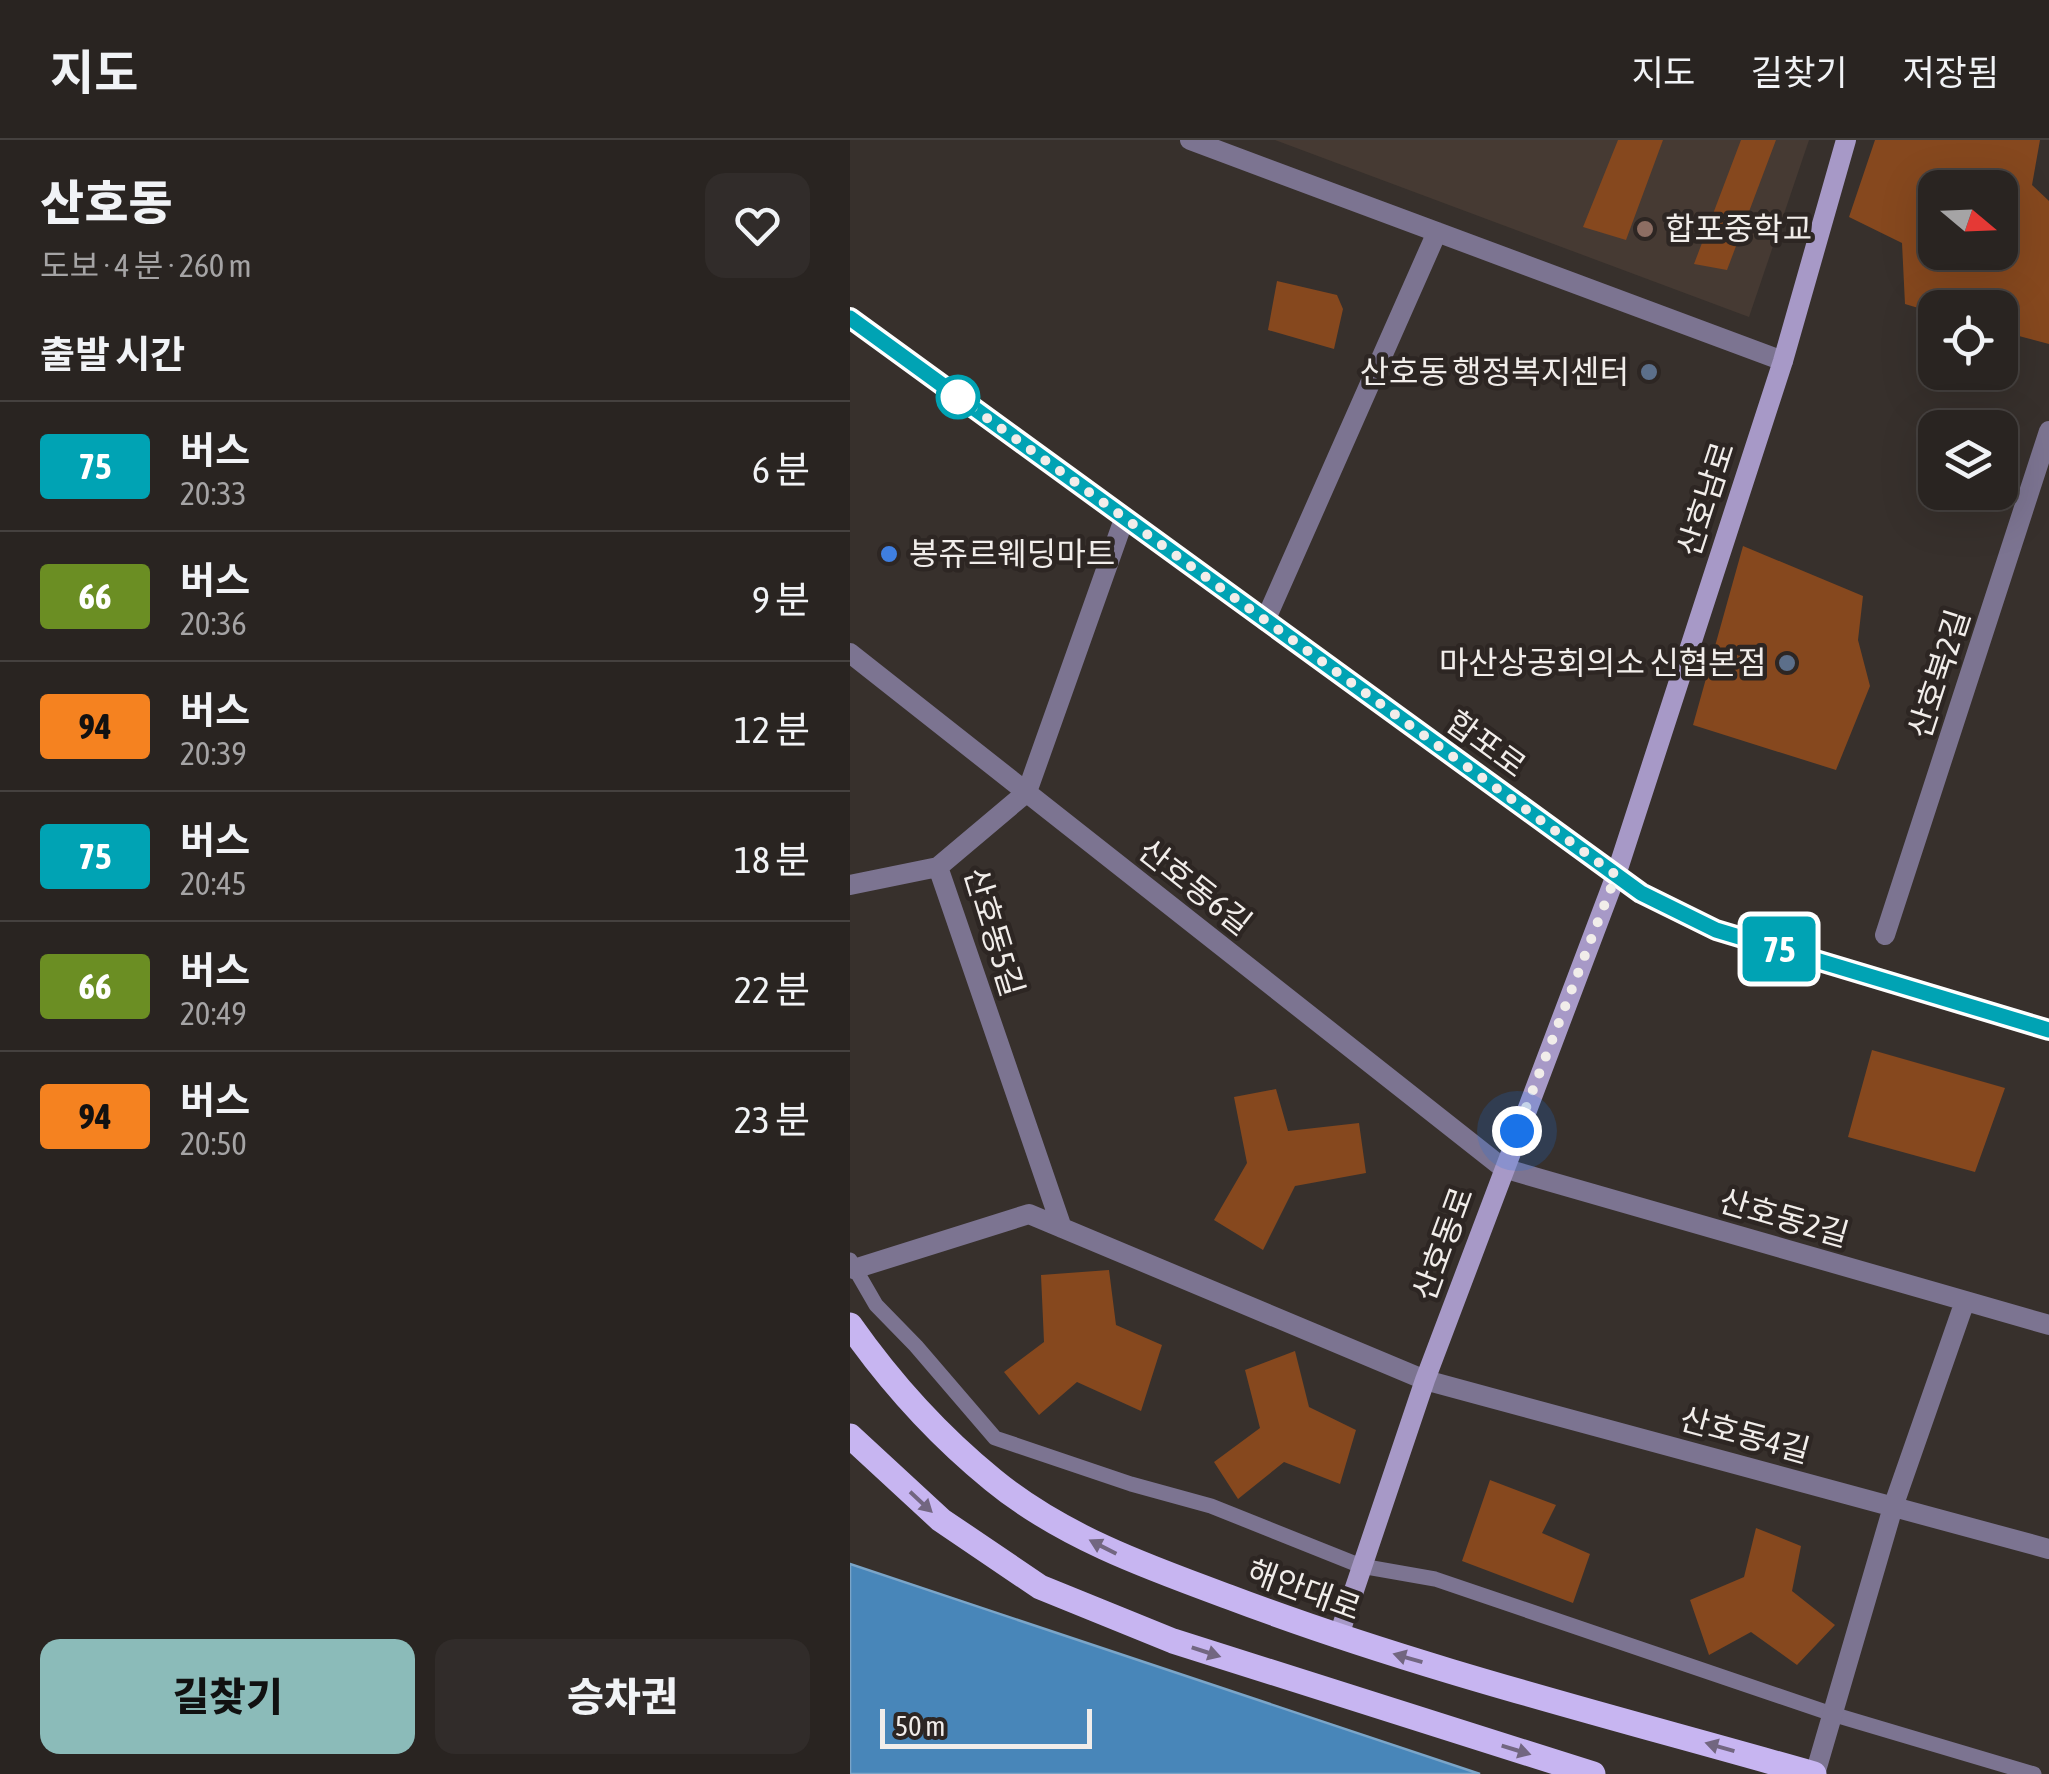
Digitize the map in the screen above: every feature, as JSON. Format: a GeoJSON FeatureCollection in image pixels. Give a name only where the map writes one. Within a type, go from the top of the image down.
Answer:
{"type":"FeatureCollection","features":[{"type":"Feature","properties":{"kind":"main road","name":"산호남로"},"geometry":{"type":"LineString","coordinates":[[1616,875],[1783,361],[1846,140]]}},
{"type":"Feature","properties":{"kind":"main road","name":"합포로"},"geometry":{"type":"LineString","coordinates":[[850,318],[1641,893],[1716,930],[2049,1030]]}},
{"type":"Feature","properties":{"kind":"main road","name":"산호동로"},"geometry":{"type":"LineString","coordinates":[[1338,1638],[1502,1168],[1616,875]]}},
{"type":"Feature","properties":{"kind":"main road","name":"해안대로"},"geometry":{"type":"LineString","coordinates":[[850,1325],[874,1360],[944,1437],[994,1482],[1048,1518],[1128,1559],[1338,1638],[1815,1774]]}},
{"type":"Feature","properties":{"kind":"main road"},"geometry":{"type":"LineString","coordinates":[[850,1436],[941,1520],[1040,1587],[1172,1641],[1593,1774]]}},
{"type":"Feature","properties":{"kind":"street"},"geometry":{"type":"LineString","coordinates":[[1190,140],[1783,361]]}},
{"type":"Feature","properties":{"kind":"street"},"geometry":{"type":"LineString","coordinates":[[1265,621],[1437,232]]}},
{"type":"Feature","properties":{"kind":"street","name":"산호북2길"},"geometry":{"type":"LineString","coordinates":[[1886,935],[2049,431]]}},
{"type":"Feature","properties":{"kind":"street"},"geometry":{"type":"LineString","coordinates":[[2027,502],[2049,509]]}},
{"type":"Feature","properties":{"kind":"street","name":"산호동5길"},"geometry":{"type":"LineString","coordinates":[[1062,1228],[938,868],[1027,792],[1124,519]]}},
{"type":"Feature","properties":{"kind":"street","name":"산호동6길"},"geometry":{"type":"LineString","coordinates":[[850,652],[1502,1168]]}},
{"type":"Feature","properties":{"kind":"street"},"geometry":{"type":"LineString","coordinates":[[850,885],[938,868]]}},
{"type":"Feature","properties":{"kind":"street","name":"산호동2길"},"geometry":{"type":"LineString","coordinates":[[1502,1168],[2049,1326]]}},
{"type":"Feature","properties":{"kind":"street","name":"산호동4길"},"geometry":{"type":"LineString","coordinates":[[852,1264],[1029,1214],[1425,1380],[2049,1549]]}},
{"type":"Feature","properties":{"kind":"street"},"geometry":{"type":"LineString","coordinates":[[1815,1774],[1893,1507],[1965,1301]]}},
{"type":"Feature","properties":{"kind":"lane"},"geometry":{"type":"LineString","coordinates":[[852,1264],[876,1305],[995,1438],[1211,1506],[1362,1566],[1436,1579],[1832,1714],[2034,1774]]}},
{"type":"Feature","properties":{"kind":"shaded area","name":"합포중학교"},"geometry":{"type":"Polygon","coordinates":[[[1275,140],[1809,140],[1749,317],[1275,140]]]}},
{"type":"Feature","properties":{"kind":"water"},"geometry":{"type":"Polygon","coordinates":[[[850,1564],[1480,1774],[850,1774],[850,1564]]]}},
{"type":"Feature","properties":{"kind":"building"},"geometry":{"type":"Polygon","coordinates":[[[1618,140],[1663,140],[1626,240],[1583,227],[1618,140]]]}},
{"type":"Feature","properties":{"kind":"building"},"geometry":{"type":"Polygon","coordinates":[[[1741,140],[1776,140],[1727,270],[1694,264],[1741,140]]]}},
{"type":"Feature","properties":{"kind":"building"},"geometry":{"type":"Polygon","coordinates":[[[1875,140],[2040,140],[2032,185],[2049,201],[2049,344],[2018,336],[2018,290],[1918,290],[1918,308],[1905,304],[1902,243],[1849,217],[1875,140]]]}},
{"type":"Feature","properties":{"kind":"building"},"geometry":{"type":"Polygon","coordinates":[[[1277,281],[1337,295],[1343,309],[1334,349],[1268,330],[1277,281]]]}},
{"type":"Feature","properties":{"kind":"building","name":"마산상공회의소 신협본점"},"geometry":{"type":"Polygon","coordinates":[[[1743,546],[1863,596],[1858,640],[1870,686],[1836,770],[1693,725],[1743,546]]]}},
{"type":"Feature","properties":{"kind":"building"},"geometry":{"type":"Polygon","coordinates":[[[1872,1050],[2005,1088],[1975,1172],[1848,1137],[1872,1050]]]}},
{"type":"Feature","properties":{"kind":"building"},"geometry":{"type":"Polygon","coordinates":[[[1276,1089],[1288,1131],[1359,1123],[1366,1173],[1295,1186],[1263,1250],[1214,1220],[1247,1163],[1234,1097],[1276,1089]]]}},
{"type":"Feature","properties":{"kind":"building"},"geometry":{"type":"Polygon","coordinates":[[[1109,1270],[1116,1325],[1162,1345],[1141,1411],[1077,1382],[1039,1415],[1004,1372],[1044,1342],[1041,1275],[1109,1270]]]}},
{"type":"Feature","properties":{"kind":"building"},"geometry":{"type":"Polygon","coordinates":[[[1295,1351],[1309,1407],[1356,1430],[1340,1484],[1284,1462],[1238,1499],[1214,1462],[1260,1428],[1245,1370],[1295,1351]]]}},
{"type":"Feature","properties":{"kind":"building"},"geometry":{"type":"Polygon","coordinates":[[[1490,1480],[1556,1505],[1542,1533],[1590,1554],[1573,1603],[1462,1561],[1490,1480]]]}},
{"type":"Feature","properties":{"kind":"building"},"geometry":{"type":"Polygon","coordinates":[[[1756,1528],[1801,1546],[1792,1591],[1835,1625],[1797,1665],[1751,1632],[1709,1655],[1690,1600],[1744,1577],[1756,1528]]]}},
{"type":"Feature","properties":{"kind":"bus line","name":"75"},"geometry":{"type":"LineString","coordinates":[[850,318],[1641,893],[1716,930],[2049,1030]]}},
{"type":"Feature","properties":{"kind":"place","name":"합포중학교"},"geometry":{"type":"Point","coordinates":[1645,229]}},
{"type":"Feature","properties":{"kind":"place","name":"산호동 행정복지센터"},"geometry":{"type":"Point","coordinates":[1649,372]}},
{"type":"Feature","properties":{"kind":"place","name":"봉쥬르웨딩마트"},"geometry":{"type":"Point","coordinates":[889,554]}},
{"type":"Feature","properties":{"kind":"place","name":"마산상공회의소 신협본점"},"geometry":{"type":"Point","coordinates":[1787,663]}},
{"type":"Feature","properties":{"kind":"route"},"geometry":{"type":"LineString","coordinates":[[958,397],[1616,875],[1517,1131]]}}]}
